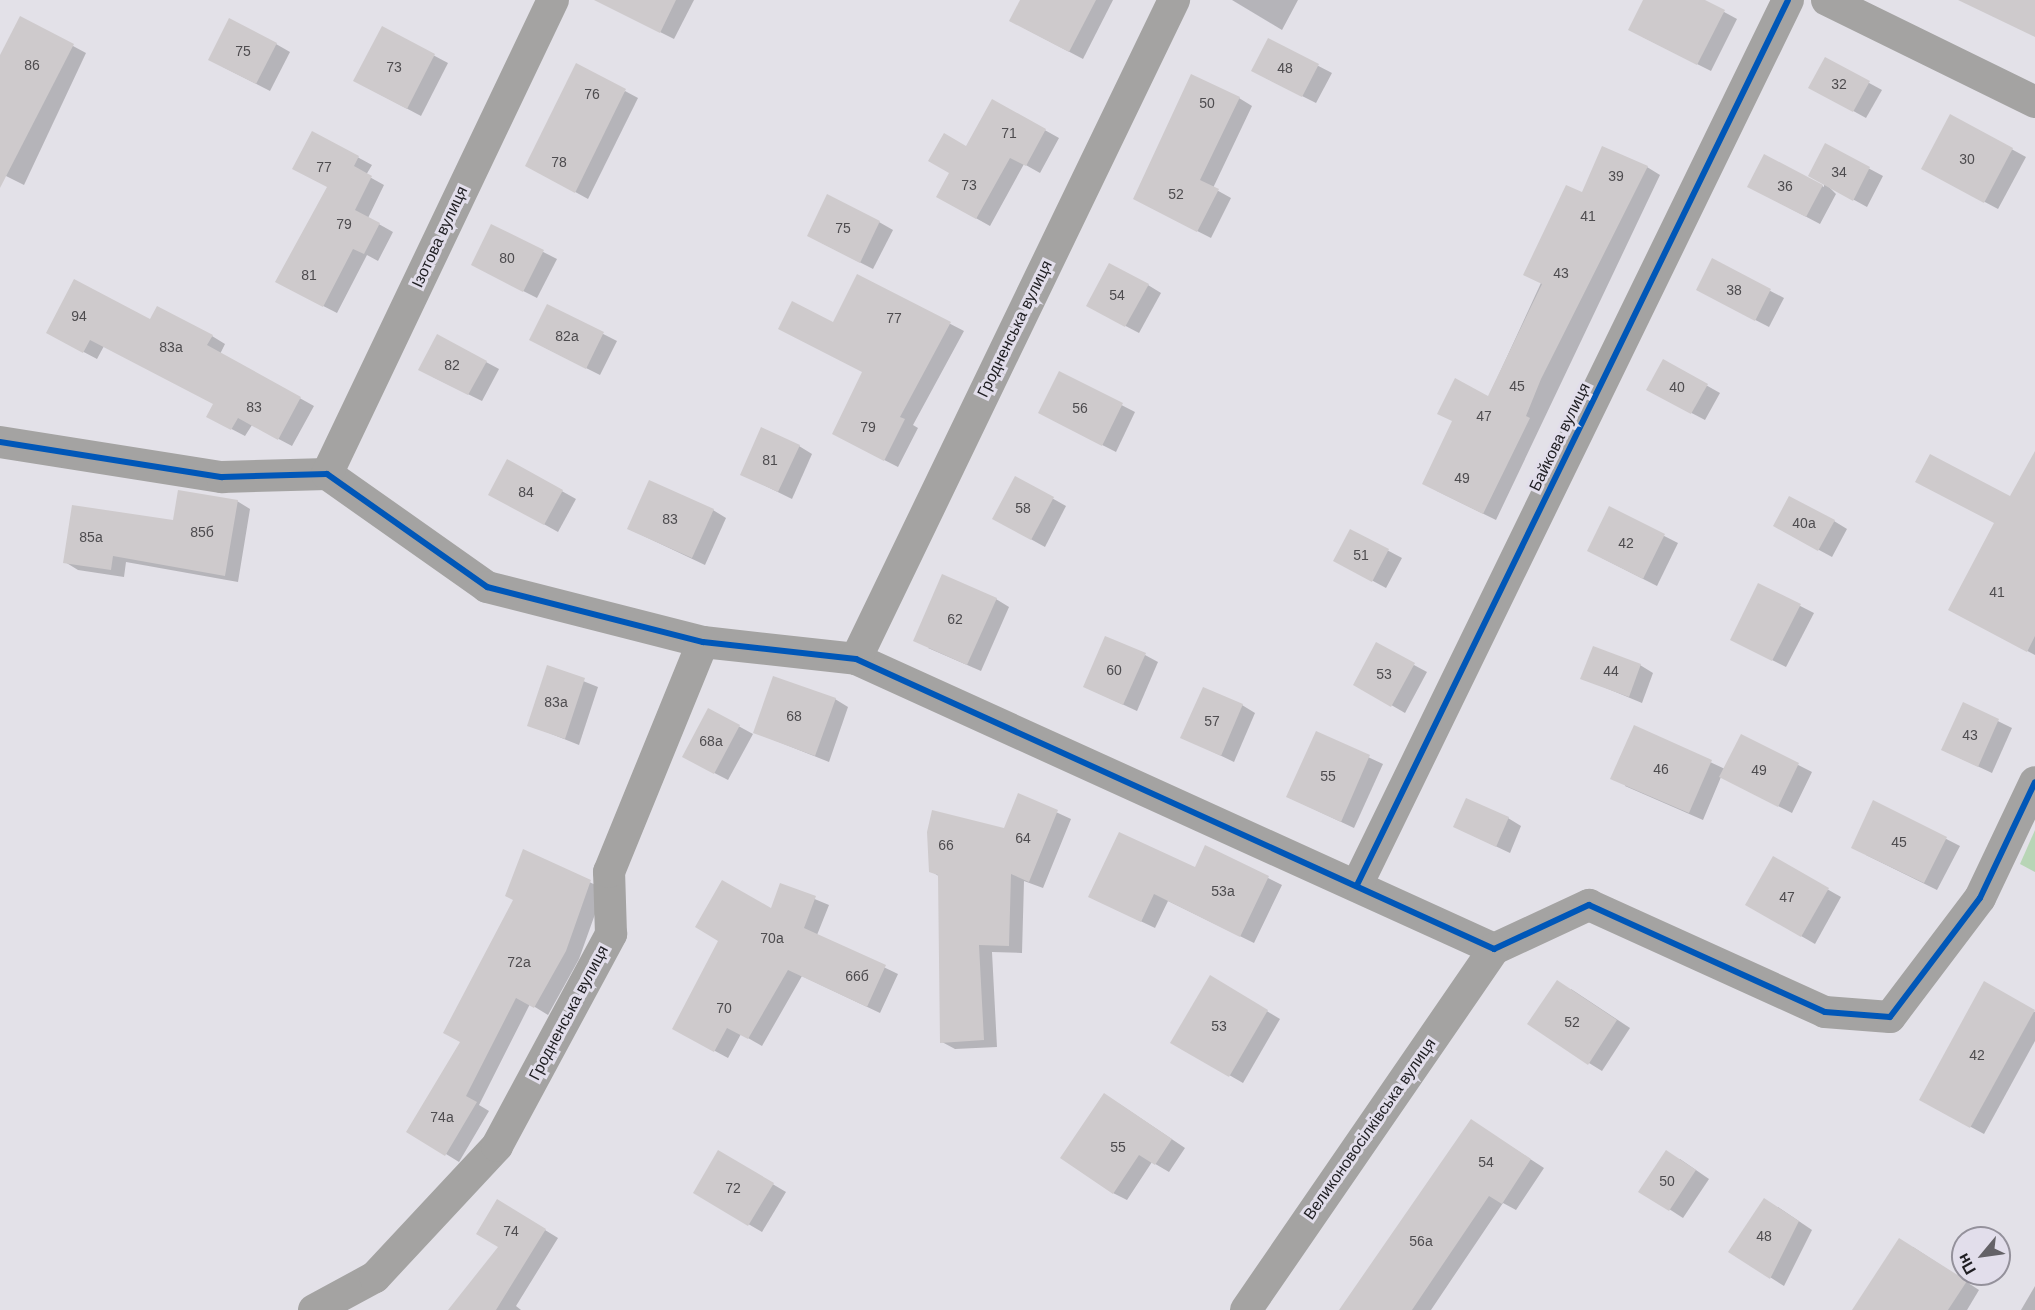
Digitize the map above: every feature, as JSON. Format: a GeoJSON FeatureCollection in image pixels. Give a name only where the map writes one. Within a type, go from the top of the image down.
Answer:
{"type":"FeatureCollection","features":[{"type":"Feature","properties":{"kind":"street","name":"Ізотова вулиця"},"geometry":{"type":"LineString","coordinates":[[327,474],[552,0]]}},
{"type":"Feature","properties":{"kind":"street","name":"Гродненська вулиця"},"geometry":{"type":"LineString","coordinates":[[856,659],[1174,0]]}},
{"type":"Feature","properties":{"kind":"street","name":"Байкова вулиця"},"geometry":{"type":"LineString","coordinates":[[1357,885],[1788,0]]}},
{"type":"Feature","properties":{"kind":"street"},"geometry":{"type":"LineString","coordinates":[[1827,0],[2035,102]]}},
{"type":"Feature","properties":{"kind":"street"},"geometry":{"type":"LineString","coordinates":[[0,442],[222,477],[327,474],[487,586],[703,642],[856,659],[1494,949],[1589,905],[1825,1012],[1890,1017],[1980,898],[2035,782]]}},
{"type":"Feature","properties":{"kind":"street","name":"Гродненська вулиця"},"geometry":{"type":"LineString","coordinates":[[314,1310],[375,1277],[497,1146],[611,934],[609,872],[703,642]]}},
{"type":"Feature","properties":{"kind":"street","name":"Великоновосілківська вулиця"},"geometry":{"type":"LineString","coordinates":[[1260,1305],[1494,949]]}},
{"type":"Feature","properties":{"kind":"green space"},"geometry":{"type":"Polygon","coordinates":[[[2035,830],[2035,872],[2020,864],[2035,830]]]}},
{"type":"Feature","properties":{"kind":"building"},"geometry":{"type":"Polygon","coordinates":[[[594,0],[676,0],[660,33],[594,0]]]}},
{"type":"Feature","properties":{"kind":"building"},"geometry":{"type":"Polygon","coordinates":[[[1020,0],[1096,0],[1069,52],[1009,21],[1020,0]]]}},
{"type":"Feature","properties":{"kind":"building"},"geometry":{"type":"Polygon","coordinates":[[[1643,0],[1705,0],[1725,10],[1697,65],[1628,30],[1643,0]]]}},
{"type":"Feature","properties":{"kind":"building"},"geometry":{"type":"Polygon","coordinates":[[[1958,0],[2035,0],[2035,37],[1958,0]]]}},
{"type":"Feature","properties":{"kind":"building"},"geometry":{"type":"Polygon","coordinates":[[[20,16],[74,44],[0,188],[0,55],[20,16]]]}},
{"type":"Feature","properties":{"kind":"building"},"geometry":{"type":"Polygon","coordinates":[[[229,18],[277,43],[256,84],[208,60],[229,18]]]}},
{"type":"Feature","properties":{"kind":"building"},"geometry":{"type":"Polygon","coordinates":[[[382,26],[435,54],[407,109],[353,81],[382,26]]]}},
{"type":"Feature","properties":{"kind":"building"},"geometry":{"type":"Polygon","coordinates":[[[1268,38],[1319,64],[1302,97],[1251,71],[1268,38]]]}},
{"type":"Feature","properties":{"kind":"building"},"geometry":{"type":"Polygon","coordinates":[[[1825,57],[1870,81],[1853,112],[1808,88],[1825,57]]]}},
{"type":"Feature","properties":{"kind":"building"},"geometry":{"type":"Polygon","coordinates":[[[576,63],[626,89],[575,193],[525,166],[576,63]]]}},
{"type":"Feature","properties":{"kind":"building"},"geometry":{"type":"Polygon","coordinates":[[[1191,74],[1240,97],[1200,180],[1219,189],[1197,232],[1133,199],[1191,74]]]}},
{"type":"Feature","properties":{"kind":"building"},"geometry":{"type":"Polygon","coordinates":[[[992,99],[1046,129],[1026,166],[1010,158],[976,219],[936,197],[949,173],[928,161],[944,133],[966,146],[992,99]]]}},
{"type":"Feature","properties":{"kind":"building"},"geometry":{"type":"Polygon","coordinates":[[[1950,114],[2013,148],[1984,203],[1921,169],[1950,114]]]}},
{"type":"Feature","properties":{"kind":"building"},"geometry":{"type":"Polygon","coordinates":[[[312,131],[359,156],[354,166],[372,176],[355,210],[380,223],[364,254],[353,249],[323,307],[275,282],[327,187],[292,169],[312,131]]]}},
{"type":"Feature","properties":{"kind":"building"},"geometry":{"type":"Polygon","coordinates":[[[1825,143],[1870,167],[1853,201],[1808,176],[1825,143]]]}},
{"type":"Feature","properties":{"kind":"building"},"geometry":{"type":"Polygon","coordinates":[[[1602,146],[1648,166],[1541,379],[1526,416],[1530,418],[1483,514],[1422,484],[1452,421],[1437,414],[1455,378],[1488,396],[1542,284],[1523,275],[1566,185],[1582,192],[1602,146]]]}},
{"type":"Feature","properties":{"kind":"building"},"geometry":{"type":"Polygon","coordinates":[[[1764,154],[1823,185],[1806,217],[1747,187],[1764,154]]]}},
{"type":"Feature","properties":{"kind":"building"},"geometry":{"type":"Polygon","coordinates":[[[827,194],[880,221],[860,263],[807,236],[827,194]]]}},
{"type":"Feature","properties":{"kind":"building"},"geometry":{"type":"Polygon","coordinates":[[[491,224],[544,250],[523,292],[471,265],[491,224]]]}},
{"type":"Feature","properties":{"kind":"building"},"geometry":{"type":"Polygon","coordinates":[[[1712,258],[1771,289],[1755,321],[1696,290],[1712,258]]]}},
{"type":"Feature","properties":{"kind":"building"},"geometry":{"type":"Polygon","coordinates":[[[1109,263],[1149,284],[1125,327],[1086,306],[1109,263]]]}},
{"type":"Feature","properties":{"kind":"building"},"geometry":{"type":"Polygon","coordinates":[[[857,274],[951,322],[900,417],[905,419],[884,461],[832,434],[862,372],[778,329],[792,301],[833,322],[857,274]]]}},
{"type":"Feature","properties":{"kind":"building"},"geometry":{"type":"Polygon","coordinates":[[[74,279],[150,319],[157,306],[213,335],[207,345],[301,397],[278,440],[238,418],[231,430],[206,417],[213,404],[90,340],[83,353],[46,333],[74,279]]]}},
{"type":"Feature","properties":{"kind":"building"},"geometry":{"type":"Polygon","coordinates":[[[547,304],[604,332],[586,369],[529,340],[547,304]]]}},
{"type":"Feature","properties":{"kind":"building"},"geometry":{"type":"Polygon","coordinates":[[[437,334],[487,361],[468,395],[418,370],[437,334]]]}},
{"type":"Feature","properties":{"kind":"building"},"geometry":{"type":"Polygon","coordinates":[[[1663,359],[1708,384],[1691,414],[1646,390],[1663,359]]]}},
{"type":"Feature","properties":{"kind":"building"},"geometry":{"type":"Polygon","coordinates":[[[1059,371],[1123,403],[1102,446],[1038,413],[1059,371]]]}},
{"type":"Feature","properties":{"kind":"building"},"geometry":{"type":"Polygon","coordinates":[[[761,427],[800,445],[778,492],[740,475],[761,427]]]}},
{"type":"Feature","properties":{"kind":"building"},"geometry":{"type":"Polygon","coordinates":[[[2035,451],[2035,636],[2027,652],[1948,610],[1994,523],[1915,482],[1930,454],[2010,496],[2035,451]]]}},
{"type":"Feature","properties":{"kind":"building"},"geometry":{"type":"Polygon","coordinates":[[[507,459],[563,490],[544,525],[488,495],[507,459]]]}},
{"type":"Feature","properties":{"kind":"building"},"geometry":{"type":"Polygon","coordinates":[[[1015,476],[1054,497],[1031,540],[992,519],[1015,476]]]}},
{"type":"Feature","properties":{"kind":"building"},"geometry":{"type":"Polygon","coordinates":[[[649,480],[714,509],[692,558],[627,529],[649,480]]]}},
{"type":"Feature","properties":{"kind":"building"},"geometry":{"type":"Polygon","coordinates":[[[178,490],[238,500],[225,576],[113,556],[111,570],[63,563],[72,505],[173,520],[178,490]]]}},
{"type":"Feature","properties":{"kind":"building"},"geometry":{"type":"Polygon","coordinates":[[[1789,496],[1835,520],[1818,551],[1773,526],[1789,496]]]}},
{"type":"Feature","properties":{"kind":"building"},"geometry":{"type":"Polygon","coordinates":[[[1609,506],[1665,534],[1643,579],[1587,551],[1609,506]]]}},
{"type":"Feature","properties":{"kind":"building"},"geometry":{"type":"Polygon","coordinates":[[[1350,529],[1389,549],[1372,582],[1333,561],[1350,529]]]}},
{"type":"Feature","properties":{"kind":"building"},"geometry":{"type":"Polygon","coordinates":[[[942,574],[997,598],[967,665],[913,641],[942,574]]]}},
{"type":"Feature","properties":{"kind":"building"},"geometry":{"type":"Polygon","coordinates":[[[1758,583],[1801,604],[1772,661],[1730,640],[1758,583]]]}},
{"type":"Feature","properties":{"kind":"building"},"geometry":{"type":"Polygon","coordinates":[[[1105,636],[1146,653],[1123,705],[1083,687],[1105,636]]]}},
{"type":"Feature","properties":{"kind":"building"},"geometry":{"type":"Polygon","coordinates":[[[1376,642],[1415,663],[1391,707],[1353,685],[1376,642]]]}},
{"type":"Feature","properties":{"kind":"building"},"geometry":{"type":"Polygon","coordinates":[[[1593,646],[1641,664],[1629,697],[1580,679],[1593,646]]]}},
{"type":"Feature","properties":{"kind":"building"},"geometry":{"type":"Polygon","coordinates":[[[547,665],[585,678],[565,739],[527,726],[547,665]]]}},
{"type":"Feature","properties":{"kind":"building"},"geometry":{"type":"Polygon","coordinates":[[[773,676],[836,698],[815,756],[753,733],[773,676]]]}},
{"type":"Feature","properties":{"kind":"building"},"geometry":{"type":"Polygon","coordinates":[[[1203,687],[1243,704],[1221,756],[1180,738],[1203,687]]]}},
{"type":"Feature","properties":{"kind":"building"},"geometry":{"type":"Polygon","coordinates":[[[1963,702],[1999,719],[1978,767],[1941,750],[1963,702]]]}},
{"type":"Feature","properties":{"kind":"building"},"geometry":{"type":"Polygon","coordinates":[[[708,708],[740,725],[714,774],[682,757],[708,708]]]}},
{"type":"Feature","properties":{"kind":"building"},"geometry":{"type":"Polygon","coordinates":[[[1634,725],[1712,760],[1689,813],[1610,779],[1634,725]]]}},
{"type":"Feature","properties":{"kind":"building"},"geometry":{"type":"Polygon","coordinates":[[[1316,731],[1370,755],[1341,822],[1286,797],[1316,731]]]}},
{"type":"Feature","properties":{"kind":"building"},"geometry":{"type":"Polygon","coordinates":[[[1741,734],[1799,763],[1778,807],[1719,777],[1741,734]]]}},
{"type":"Feature","properties":{"kind":"building"},"geometry":{"type":"Polygon","coordinates":[[[1018,793],[1058,810],[1029,882],[1011,874],[1009,946],[979,945],[984,1040],[940,1043],[938,875],[929,872],[927,832],[932,810],[1004,828],[1018,793]]]}},
{"type":"Feature","properties":{"kind":"building"},"geometry":{"type":"Polygon","coordinates":[[[1466,798],[1509,817],[1496,847],[1453,827],[1466,798]]]}},
{"type":"Feature","properties":{"kind":"building"},"geometry":{"type":"Polygon","coordinates":[[[1873,800],[1947,837],[1924,883],[1851,848],[1873,800]]]}},
{"type":"Feature","properties":{"kind":"building"},"geometry":{"type":"Polygon","coordinates":[[[1119,832],[1195,867],[1205,845],[1269,876],[1240,937],[1154,894],[1141,922],[1088,897],[1119,832]]]}},
{"type":"Feature","properties":{"kind":"building"},"geometry":{"type":"Polygon","coordinates":[[[523,849],[591,880],[566,951],[534,1008],[516,998],[466,1096],[477,1102],[445,1156],[406,1132],[460,1042],[443,1033],[513,900],[505,896],[523,849]]]}},
{"type":"Feature","properties":{"kind":"building"},"geometry":{"type":"Polygon","coordinates":[[[1773,856],[1829,888],[1801,937],[1745,905],[1773,856]]]}},
{"type":"Feature","properties":{"kind":"building"},"geometry":{"type":"Polygon","coordinates":[[[722,880],[771,908],[780,883],[816,896],[804,928],[886,965],[867,1007],[788,970],[748,1039],[727,1028],[714,1052],[672,1029],[718,941],[695,927],[722,880]]]}},
{"type":"Feature","properties":{"kind":"building"},"geometry":{"type":"Polygon","coordinates":[[[1210,975],[1268,1010],[1229,1077],[1170,1043],[1210,975]]]}},
{"type":"Feature","properties":{"kind":"building"},"geometry":{"type":"Polygon","coordinates":[[[1557,980],[1617,1020],[1588,1065],[1527,1024],[1557,980]]]}},
{"type":"Feature","properties":{"kind":"building"},"geometry":{"type":"Polygon","coordinates":[[[1984,981],[2035,1010],[1970,1128],[1919,1100],[1984,981]]]}},
{"type":"Feature","properties":{"kind":"building"},"geometry":{"type":"Polygon","coordinates":[[[1104,1093],[1172,1139],[1155,1165],[1139,1155],[1113,1194],[1060,1158],[1104,1093]]]}},
{"type":"Feature","properties":{"kind":"building"},"geometry":{"type":"Polygon","coordinates":[[[1471,1119],[1531,1159],[1502,1204],[1489,1196],[1412,1310],[1339,1310],[1471,1119]]]}},
{"type":"Feature","properties":{"kind":"building"},"geometry":{"type":"Polygon","coordinates":[[[718,1150],[774,1183],[748,1226],[693,1193],[718,1150]]]}},
{"type":"Feature","properties":{"kind":"building"},"geometry":{"type":"Polygon","coordinates":[[[1666,1150],[1696,1170],[1669,1211],[1638,1192],[1666,1150]]]}},
{"type":"Feature","properties":{"kind":"building"},"geometry":{"type":"Polygon","coordinates":[[[1764,1198],[1799,1221],[1770,1279],[1728,1252],[1764,1198]]]}},
{"type":"Feature","properties":{"kind":"building"},"geometry":{"type":"Polygon","coordinates":[[[497,1199],[546,1229],[496,1310],[448,1310],[498,1247],[476,1234],[497,1199]]]}},
{"type":"Feature","properties":{"kind":"building"},"geometry":{"type":"Polygon","coordinates":[[[1899,1238],[1951,1271],[1951,1286],[1964,1286],[1948,1310],[1852,1310],[1899,1238]]]}},
{"type":"Feature","properties":{"kind":"cycle path"},"geometry":{"type":"LineString","coordinates":[[1357,885],[1788,0]]}},
{"type":"Feature","properties":{"kind":"cycle path"},"geometry":{"type":"LineString","coordinates":[[0,442],[222,477],[327,474],[487,587],[703,642],[856,659],[1494,949],[1589,905],[1825,1012],[1890,1017],[1980,898],[2035,782]]}}]}
